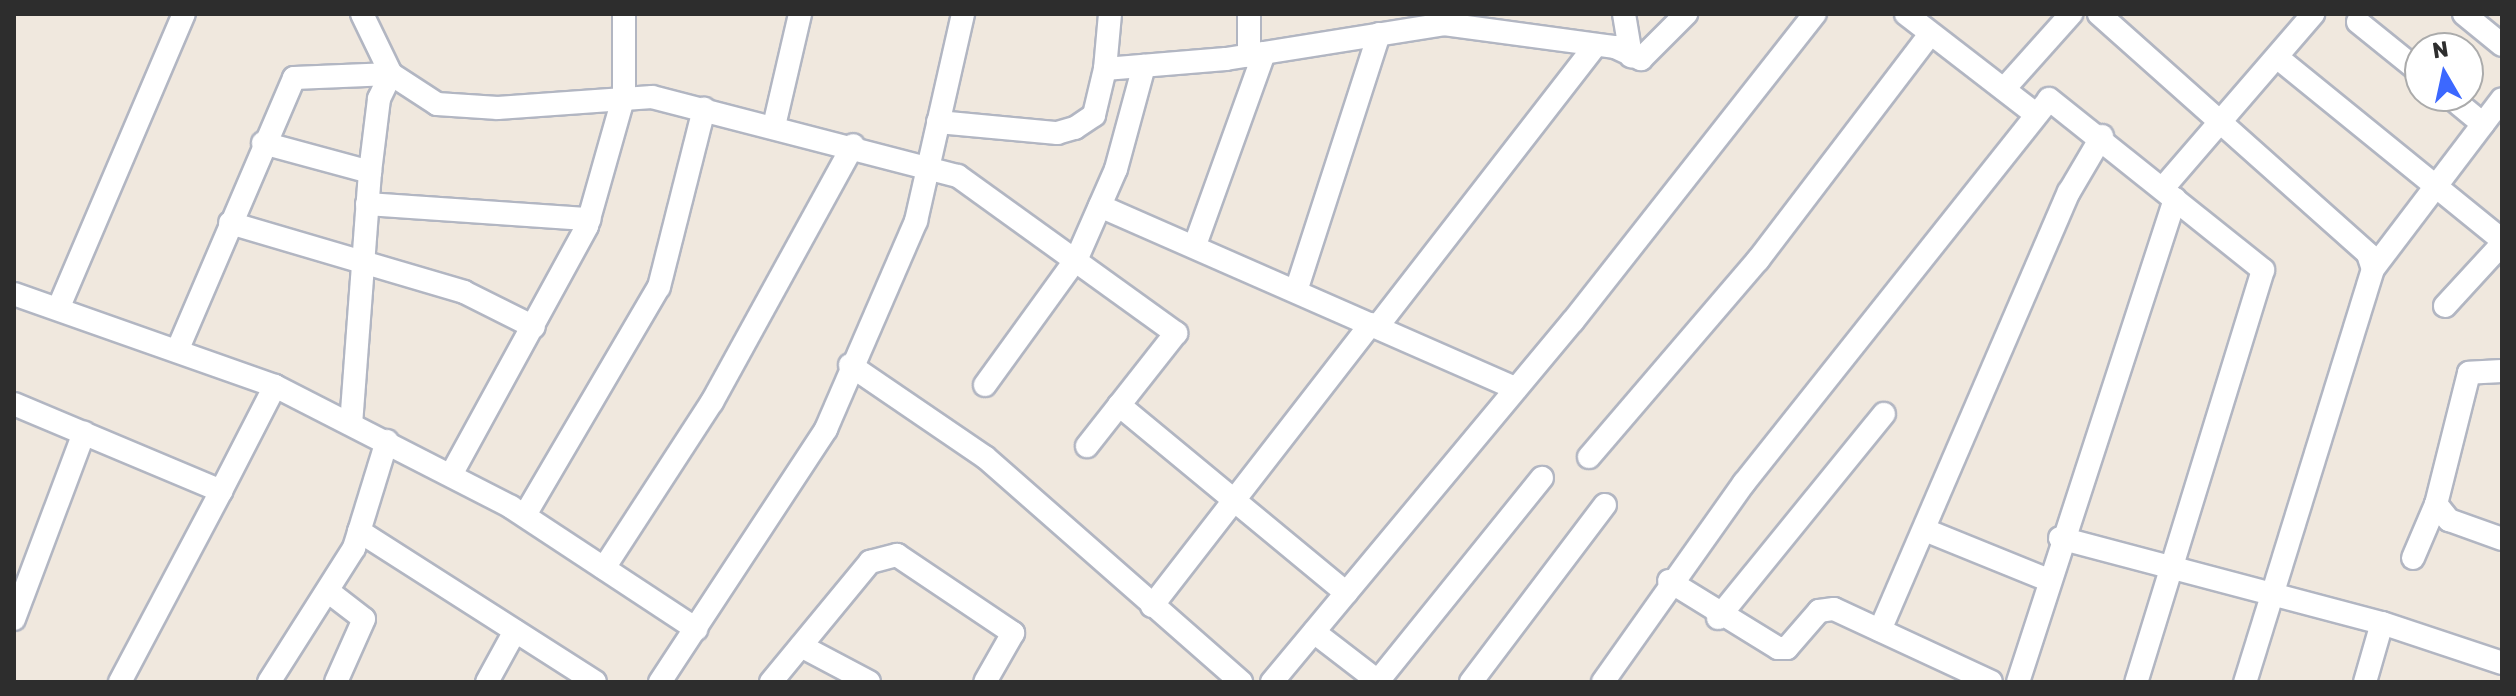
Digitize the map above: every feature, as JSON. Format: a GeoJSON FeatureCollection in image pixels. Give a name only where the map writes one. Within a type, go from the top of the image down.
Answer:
{"type":"FeatureCollection","features":[{"type":"Feature","properties":{"kind":"street"},"geometry":{"type":"LineString","coordinates":[[58,309],[184,14]]}},
{"type":"Feature","properties":{"kind":"street"},"geometry":{"type":"LineString","coordinates":[[362,14],[391,74],[416,95],[462,109],[624,95],[704,109],[928,163],[994,198],[1176,333],[1087,446]]}},
{"type":"Feature","properties":{"kind":"street"},"geometry":{"type":"LineString","coordinates":[[452,473],[534,327],[589,219],[624,95],[624,14]]}},
{"type":"Feature","properties":{"kind":"street"},"geometry":{"type":"LineString","coordinates":[[774,126],[800,14]]}},
{"type":"Feature","properties":{"kind":"street"},"geometry":{"type":"LineString","coordinates":[[660,682],[826,429],[850,365],[916,221],[963,14]]}},
{"type":"Feature","properties":{"kind":"street"},"geometry":{"type":"LineString","coordinates":[[938,122],[1057,133],[1075,128],[1094,115],[1105,69],[1110,14]]}},
{"type":"Feature","properties":{"kind":"street"},"geometry":{"type":"LineString","coordinates":[[1195,245],[1256,55],[1249,14]]}},
{"type":"Feature","properties":{"kind":"street"},"geometry":{"type":"LineString","coordinates":[[1540,14],[1543,37]]}},
{"type":"Feature","properties":{"kind":"street"},"geometry":{"type":"LineString","coordinates":[[1624,14],[1631,56]]}},
{"type":"Feature","properties":{"kind":"street"},"geometry":{"type":"LineString","coordinates":[[1105,69],[1256,55],[1392,26],[1444,24],[1596,45],[1631,56],[1654,51],[1686,14]]}},
{"type":"Feature","properties":{"kind":"street"},"geometry":{"type":"LineString","coordinates":[[1272,682],[1516,389],[1815,14]]}},
{"type":"Feature","properties":{"kind":"street"},"geometry":{"type":"LineString","coordinates":[[1906,14],[2033,112]]}},
{"type":"Feature","properties":{"kind":"street"},"geometry":{"type":"LineString","coordinates":[[2004,89],[2071,14]]}},
{"type":"Feature","properties":{"kind":"street"},"geometry":{"type":"LineString","coordinates":[[2099,14],[2218,124],[2368,254],[2373,269]]}},
{"type":"Feature","properties":{"kind":"street"},"geometry":{"type":"LineString","coordinates":[[2018,682],[2169,193],[2218,124],[2313,14]]}},
{"type":"Feature","properties":{"kind":"street"},"geometry":{"type":"LineString","coordinates":[[2464,14],[2502,45]]}},
{"type":"Feature","properties":{"kind":"street"},"geometry":{"type":"LineString","coordinates":[[2358,22],[2404,59]]}},
{"type":"Feature","properties":{"kind":"street"},"geometry":{"type":"LineString","coordinates":[[1296,291],[1392,26]]}},
{"type":"Feature","properties":{"kind":"street"},"geometry":{"type":"LineString","coordinates":[[1589,457],[1758,260],[1930,34]]}},
{"type":"Feature","properties":{"kind":"street"},"geometry":{"type":"LineString","coordinates":[[1152,606],[1596,45]]}},
{"type":"Feature","properties":{"kind":"street"},"geometry":{"type":"LineString","coordinates":[[2278,58],[2502,242],[2445,306]]}},
{"type":"Feature","properties":{"kind":"street"},"geometry":{"type":"LineString","coordinates":[[985,385],[1077,258],[1100,206],[1144,66]]}},
{"type":"Feature","properties":{"kind":"street"},"geometry":{"type":"LineString","coordinates":[[177,351],[263,143],[294,78],[391,74]]}},
{"type":"Feature","properties":{"kind":"street"},"geometry":{"type":"LineString","coordinates":[[351,423],[367,262],[370,172],[379,99],[391,74]]}},
{"type":"Feature","properties":{"kind":"street"},"geometry":{"type":"LineString","coordinates":[[1603,682],[1669,581],[2033,112],[2057,99],[2263,270],[2136,682]]}},
{"type":"Feature","properties":{"kind":"street"},"geometry":{"type":"LineString","coordinates":[[2245,682],[2373,269],[2502,99]]}},
{"type":"Feature","properties":{"kind":"street"},"geometry":{"type":"LineString","coordinates":[[525,515],[659,287],[704,109]]}},
{"type":"Feature","properties":{"kind":"street"},"geometry":{"type":"LineString","coordinates":[[2468,112],[2483,124]]}},
{"type":"Feature","properties":{"kind":"street"},"geometry":{"type":"LineString","coordinates":[[1880,630],[2069,192],[2102,136]]}},
{"type":"Feature","properties":{"kind":"street"},"geometry":{"type":"LineString","coordinates":[[263,143],[370,172]]}},
{"type":"Feature","properties":{"kind":"street"},"geometry":{"type":"LineString","coordinates":[[604,568],[712,402],[853,145]]}},
{"type":"Feature","properties":{"kind":"street"},"geometry":{"type":"LineString","coordinates":[[367,204],[589,219]]}},
{"type":"Feature","properties":{"kind":"street"},"geometry":{"type":"LineString","coordinates":[[1100,206],[1195,245],[1516,389]]}},
{"type":"Feature","properties":{"kind":"street"},"geometry":{"type":"LineString","coordinates":[[230,223],[482,298],[534,327]]}},
{"type":"Feature","properties":{"kind":"street"},"geometry":{"type":"LineString","coordinates":[[14,294],[275,386],[351,423],[452,473],[525,515],[696,629]]}},
{"type":"Feature","properties":{"kind":"street"},"geometry":{"type":"LineString","coordinates":[[850,365],[985,457],[1241,682]]}},
{"type":"Feature","properties":{"kind":"street"},"geometry":{"type":"LineString","coordinates":[[2413,558],[2436,504],[2469,373],[2502,371]]}},
{"type":"Feature","properties":{"kind":"street"},"geometry":{"type":"LineString","coordinates":[[120,682],[275,386]]}},
{"type":"Feature","properties":{"kind":"street"},"geometry":{"type":"LineString","coordinates":[[14,404],[221,491]]}},
{"type":"Feature","properties":{"kind":"street"},"geometry":{"type":"LineString","coordinates":[[1119,405],[1346,593]]}},
{"type":"Feature","properties":{"kind":"street"},"geometry":{"type":"LineString","coordinates":[[1718,618],[1884,414]]}},
{"type":"Feature","properties":{"kind":"street"},"geometry":{"type":"LineString","coordinates":[[14,619],[84,433]]}},
{"type":"Feature","properties":{"kind":"street"},"geometry":{"type":"LineString","coordinates":[[269,682],[329,592],[359,531],[387,441]]}},
{"type":"Feature","properties":{"kind":"street"},"geometry":{"type":"LineString","coordinates":[[1314,632],[1378,681],[1542,478]]}},
{"type":"Feature","properties":{"kind":"street"},"geometry":{"type":"LineString","coordinates":[[2436,504],[2449,520],[2502,539]]}},
{"type":"Feature","properties":{"kind":"street"},"geometry":{"type":"LineString","coordinates":[[1471,682],[1605,505]]}},
{"type":"Feature","properties":{"kind":"street"},"geometry":{"type":"LineString","coordinates":[[1925,530],[2048,580]]}},
{"type":"Feature","properties":{"kind":"street"},"geometry":{"type":"LineString","coordinates":[[359,531],[595,682]]}},
{"type":"Feature","properties":{"kind":"street"},"geometry":{"type":"LineString","coordinates":[[2060,538],[2382,623],[2502,663]]}},
{"type":"Feature","properties":{"kind":"street"},"geometry":{"type":"LineString","coordinates":[[771,682],[870,562],[897,555],[1013,633],[985,682]]}},
{"type":"Feature","properties":{"kind":"street"},"geometry":{"type":"LineString","coordinates":[[1669,581],[1718,618],[1787,648],[1826,608],[1991,682]]}},
{"type":"Feature","properties":{"kind":"street"},"geometry":{"type":"LineString","coordinates":[[329,592],[364,619],[336,682]]}},
{"type":"Feature","properties":{"kind":"street"},"geometry":{"type":"LineString","coordinates":[[2365,682],[2382,623]]}},
{"type":"Feature","properties":{"kind":"street"},"geometry":{"type":"LineString","coordinates":[[487,682],[515,631]]}},
{"type":"Feature","properties":{"kind":"street"},"geometry":{"type":"LineString","coordinates":[[801,646],[869,682]]}}]}
